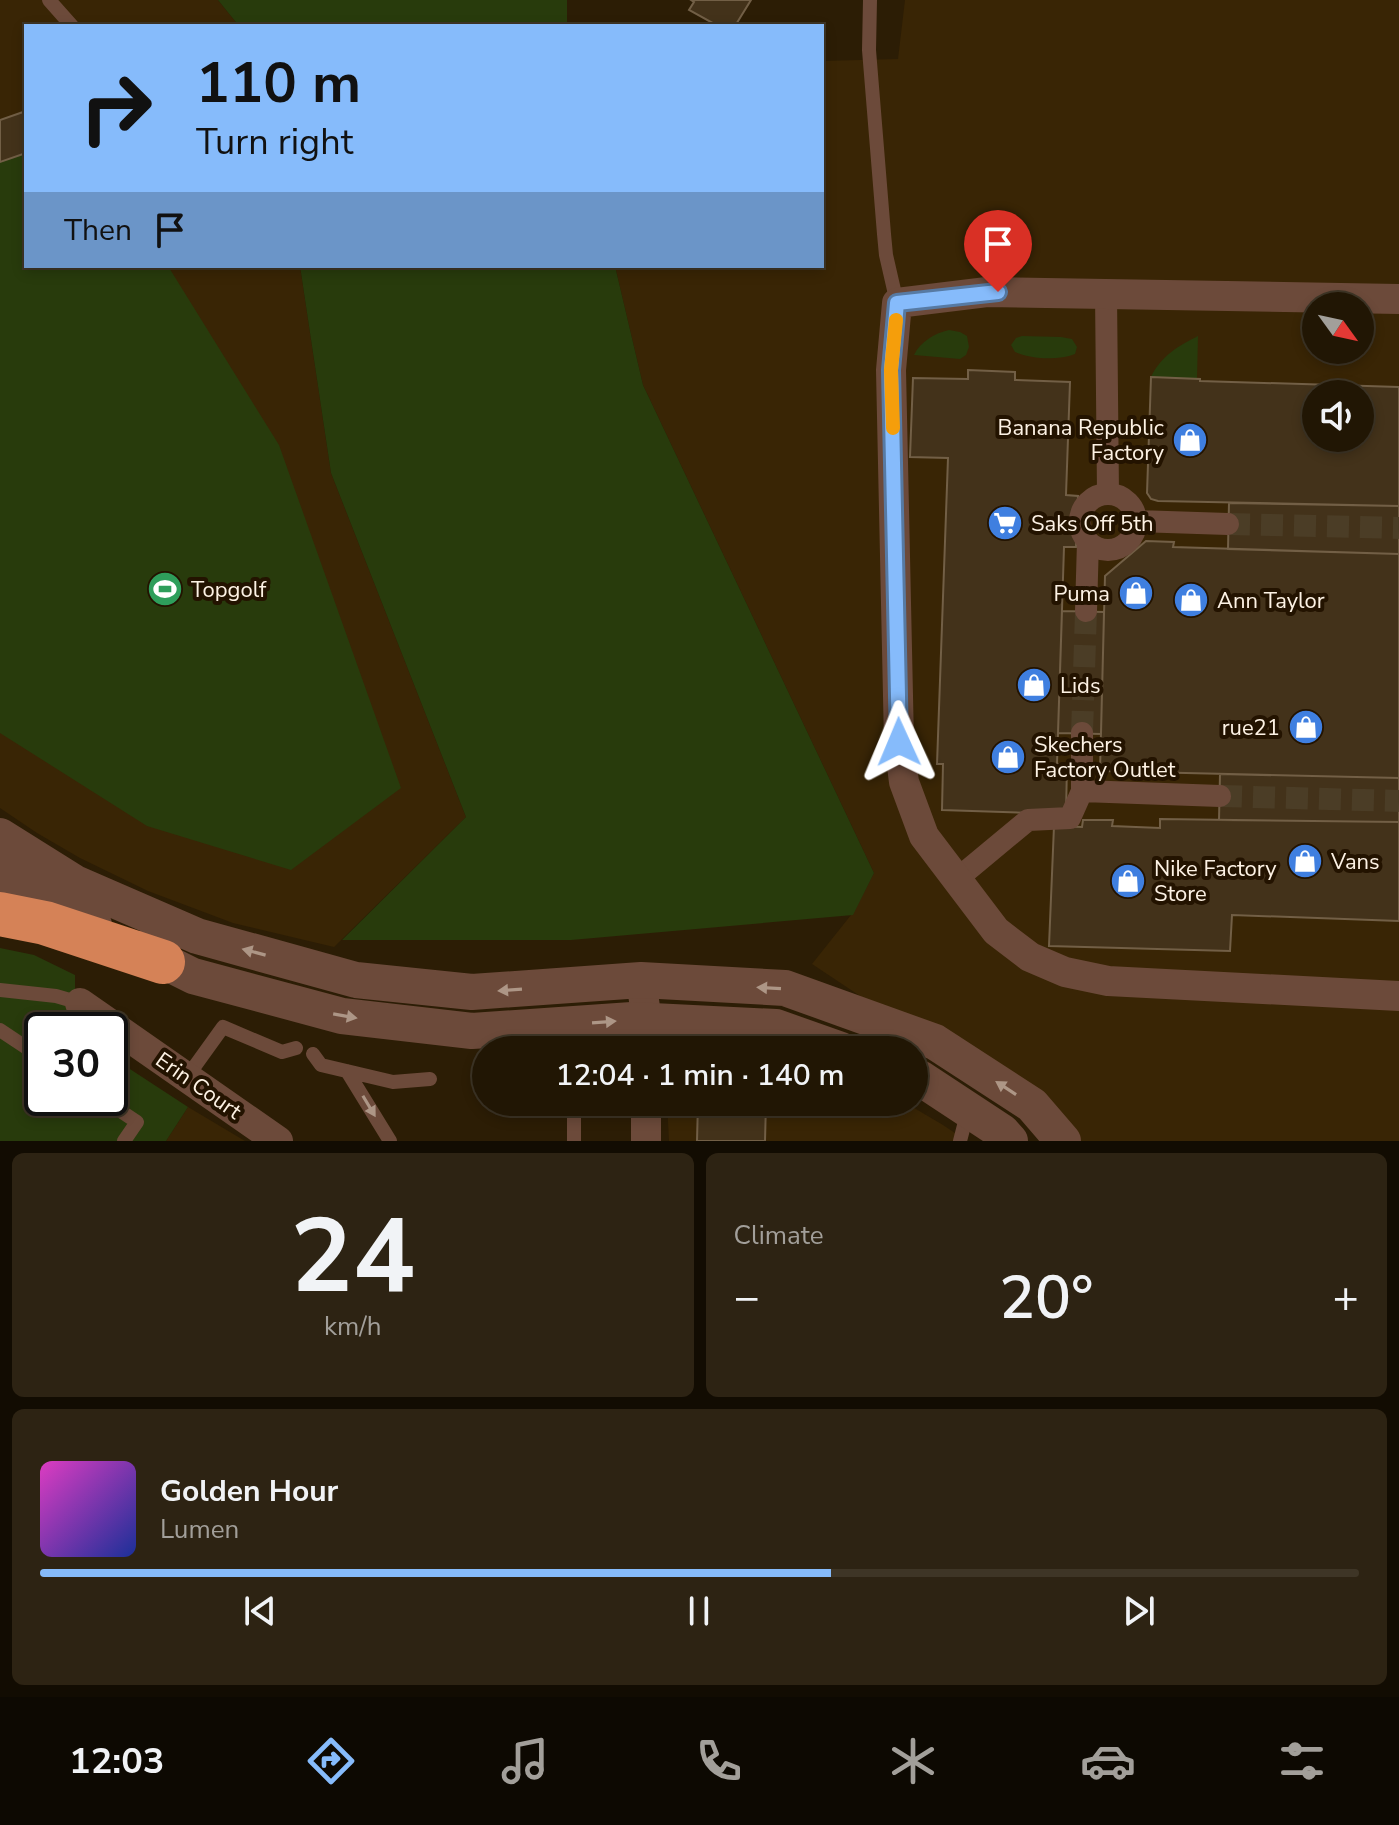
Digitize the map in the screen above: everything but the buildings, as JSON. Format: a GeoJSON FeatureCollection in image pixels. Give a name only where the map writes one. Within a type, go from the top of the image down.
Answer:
{"type":"FeatureCollection","features":[{"type":"Feature","properties":{"kind":"highway"},"geometry":{"type":"LineString","coordinates":[[0,914],[45,923],[163,962]]}},
{"type":"Feature","properties":{"kind":"street"},"geometry":{"type":"LineString","coordinates":[[1399,299],[987,292],[897,303],[891,370],[899,742],[904,782],[924,836],[996,931],[1030,957],[1065,972],[1108,981],[1399,996]]}},
{"type":"Feature","properties":{"kind":"street"},"geometry":{"type":"LineString","coordinates":[[1106,294],[1108,494]]}},
{"type":"Feature","properties":{"kind":"street"},"geometry":{"type":"LineString","coordinates":[[1108,494],[1128,501],[1137,521],[1132,537],[1119,548],[1102,549],[1088,541],[1080,524],[1085,507],[1099,496],[1108,494]]}},
{"type":"Feature","properties":{"kind":"street"},"geometry":{"type":"LineString","coordinates":[[1137,521],[1228,524]]}},
{"type":"Feature","properties":{"kind":"street"},"geometry":{"type":"LineString","coordinates":[[1086,611],[1088,541]]}},
{"type":"Feature","properties":{"kind":"street"},"geometry":{"type":"LineString","coordinates":[[957,879],[1028,820],[1070,818],[1082,791],[1082,733]]}},
{"type":"Feature","properties":{"kind":"street"},"geometry":{"type":"LineString","coordinates":[[1082,791],[1220,796]]}},
{"type":"Feature","properties":{"kind":"street"},"geometry":{"type":"LineString","coordinates":[[0,836],[75,883],[197,936],[356,980],[472,992],[641,980],[785,988],[935,1042],[1032,1105],[1063,1141]]}},
{"type":"Feature","properties":{"kind":"street"},"geometry":{"type":"LineString","coordinates":[[0,872],[193,976],[342,1016],[472,1031],[632,1020],[647,1035],[776,1027],[801,1036]]}},
{"type":"Feature","properties":{"kind":"street"},"geometry":{"type":"LineString","coordinates":[[641,980],[647,1035]]}},
{"type":"Feature","properties":{"kind":"street","name":"Erin Court"},"geometry":{"type":"LineString","coordinates":[[80,1003],[278,1141]]}},
{"type":"Feature","properties":{"kind":"street"},"geometry":{"type":"LineString","coordinates":[[928,1090],[964,1125],[1002,1132],[1010,1141]]}},
{"type":"Feature","properties":{"kind":"street"},"geometry":{"type":"LineString","coordinates":[[646,1116],[646,1141]]}},
{"type":"Feature","properties":{"kind":"lane"},"geometry":{"type":"LineString","coordinates":[[49,0],[70,24]]}},
{"type":"Feature","properties":{"kind":"lane"},"geometry":{"type":"LineString","coordinates":[[870,0],[869,50],[885,244],[897,303]]}},
{"type":"Feature","properties":{"kind":"lane"},"geometry":{"type":"LineString","coordinates":[[0,990],[56,996],[80,1003],[74,1012]]}},
{"type":"Feature","properties":{"kind":"lane"},"geometry":{"type":"LineString","coordinates":[[187,1077],[223,1027],[289,1055]]}},
{"type":"Feature","properties":{"kind":"lane"},"geometry":{"type":"LineString","coordinates":[[0,1030],[24,1046]]}},
{"type":"Feature","properties":{"kind":"lane"},"geometry":{"type":"LineString","coordinates":[[306,1071],[317,1059],[347,1071],[393,1082],[430,1079]]}},
{"type":"Feature","properties":{"kind":"lane"},"geometry":{"type":"LineString","coordinates":[[347,1071],[390,1141]]}},
{"type":"Feature","properties":{"kind":"lane"},"geometry":{"type":"LineString","coordinates":[[124,1141],[137,1122],[128,1116]]}},
{"type":"Feature","properties":{"kind":"lane"},"geometry":{"type":"LineString","coordinates":[[574,1116],[574,1141]]}},
{"type":"Feature","properties":{"kind":"shaded area","name":"Topgolf"},"geometry":{"type":"Polygon","coordinates":[[[0,0],[218,0],[237,24],[24,24],[24,268],[300,268],[331,473],[466,817],[334,947],[233,923],[148,891],[80,858],[0,808],[0,0]]]}},
{"type":"Feature","properties":{"kind":"shaded area"},"geometry":{"type":"Polygon","coordinates":[[[905,0],[1399,0],[1399,1141],[1078,1141],[928,1041],[928,1036],[920,1036],[812,964],[855,910],[874,873],[643,385],[615,268],[824,268],[824,61],[898,59],[905,0]]]}},
{"type":"Feature","properties":{"kind":"shaded area"},"geometry":{"type":"Polygon","coordinates":[[[188,1107],[245,1141],[166,1141],[188,1107]]]}},
{"type":"Feature","properties":{"kind":"shaded area"},"geometry":{"type":"Polygon","coordinates":[[[668,1116],[928,1116],[967,1141],[669,1141],[668,1116]]]}},
{"type":"Feature","properties":{"kind":"green space"},"geometry":{"type":"Polygon","coordinates":[[[218,0],[567,0],[567,24],[237,24],[218,0]]]}},
{"type":"Feature","properties":{"kind":"green space","name":"Topgolf"},"geometry":{"type":"Polygon","coordinates":[[[24,154],[24,268],[169,268],[279,445],[401,788],[291,870],[147,826],[0,733],[0,162],[24,154]]]}},
{"type":"Feature","properties":{"kind":"green space"},"geometry":{"type":"Polygon","coordinates":[[[300,268],[615,268],[643,385],[874,873],[853,915],[571,940],[342,940],[466,817],[331,473],[300,268]]]}},
{"type":"Feature","properties":{"kind":"green space"},"geometry":{"type":"Polygon","coordinates":[[[949,330],[967,336],[969,347],[966,355],[960,359],[914,355],[928,339],[949,330]]]}},
{"type":"Feature","properties":{"kind":"green space"},"geometry":{"type":"Polygon","coordinates":[[[1022,336],[1072,339],[1077,347],[1075,354],[1068,356],[1029,356],[1015,352],[1011,345],[1022,336]]]}},
{"type":"Feature","properties":{"kind":"green space"},"geometry":{"type":"Polygon","coordinates":[[[1198,336],[1197,379],[1151,377],[1171,352],[1198,336]]]}},
{"type":"Feature","properties":{"kind":"green space"},"geometry":{"type":"Polygon","coordinates":[[[0,948],[34,955],[75,975],[75,1012],[24,1012],[24,1116],[128,1116],[128,1068],[188,1107],[166,1141],[0,1141],[0,948]]]}},
{"type":"Feature","properties":{"kind":"tunnel"},"geometry":{"type":"LineString","coordinates":[[1228,524],[1399,528]]}},
{"type":"Feature","properties":{"kind":"tunnel"},"geometry":{"type":"LineString","coordinates":[[1082,733],[1086,611]]}},
{"type":"Feature","properties":{"kind":"tunnel"},"geometry":{"type":"LineString","coordinates":[[1220,796],[1399,801]]}},
{"type":"Feature","properties":{"kind":"slow traffic"},"geometry":{"type":"LineString","coordinates":[[893,428],[891,370],[896,320]]}},
{"type":"Feature","properties":{"kind":"place","name":"Banana Republic Factory"},"geometry":{"type":"Point","coordinates":[1190,440]}},
{"type":"Feature","properties":{"kind":"place","name":"Saks Off 5th"},"geometry":{"type":"Point","coordinates":[1005,523]}},
{"type":"Feature","properties":{"kind":"place","name":"Topgolf"},"geometry":{"type":"Point","coordinates":[165,589]}},
{"type":"Feature","properties":{"kind":"place","name":"Puma"},"geometry":{"type":"Point","coordinates":[1136,593]}},
{"type":"Feature","properties":{"kind":"place","name":"Ann Taylor"},"geometry":{"type":"Point","coordinates":[1191,600]}},
{"type":"Feature","properties":{"kind":"place","name":"Lids"},"geometry":{"type":"Point","coordinates":[1034,685]}},
{"type":"Feature","properties":{"kind":"place","name":"rue21"},"geometry":{"type":"Point","coordinates":[1306,727]}},
{"type":"Feature","properties":{"kind":"place","name":"Skechers Factory Outlet"},"geometry":{"type":"Point","coordinates":[1008,757]}},
{"type":"Feature","properties":{"kind":"place","name":"Vans"},"geometry":{"type":"Point","coordinates":[1305,861]}},
{"type":"Feature","properties":{"kind":"place","name":"Nike Factory Store"},"geometry":{"type":"Point","coordinates":[1128,881]}},
{"type":"Feature","properties":{"kind":"route"},"geometry":{"type":"LineString","coordinates":[[899,742],[891,370],[897,303],[998,292]]}}]}
